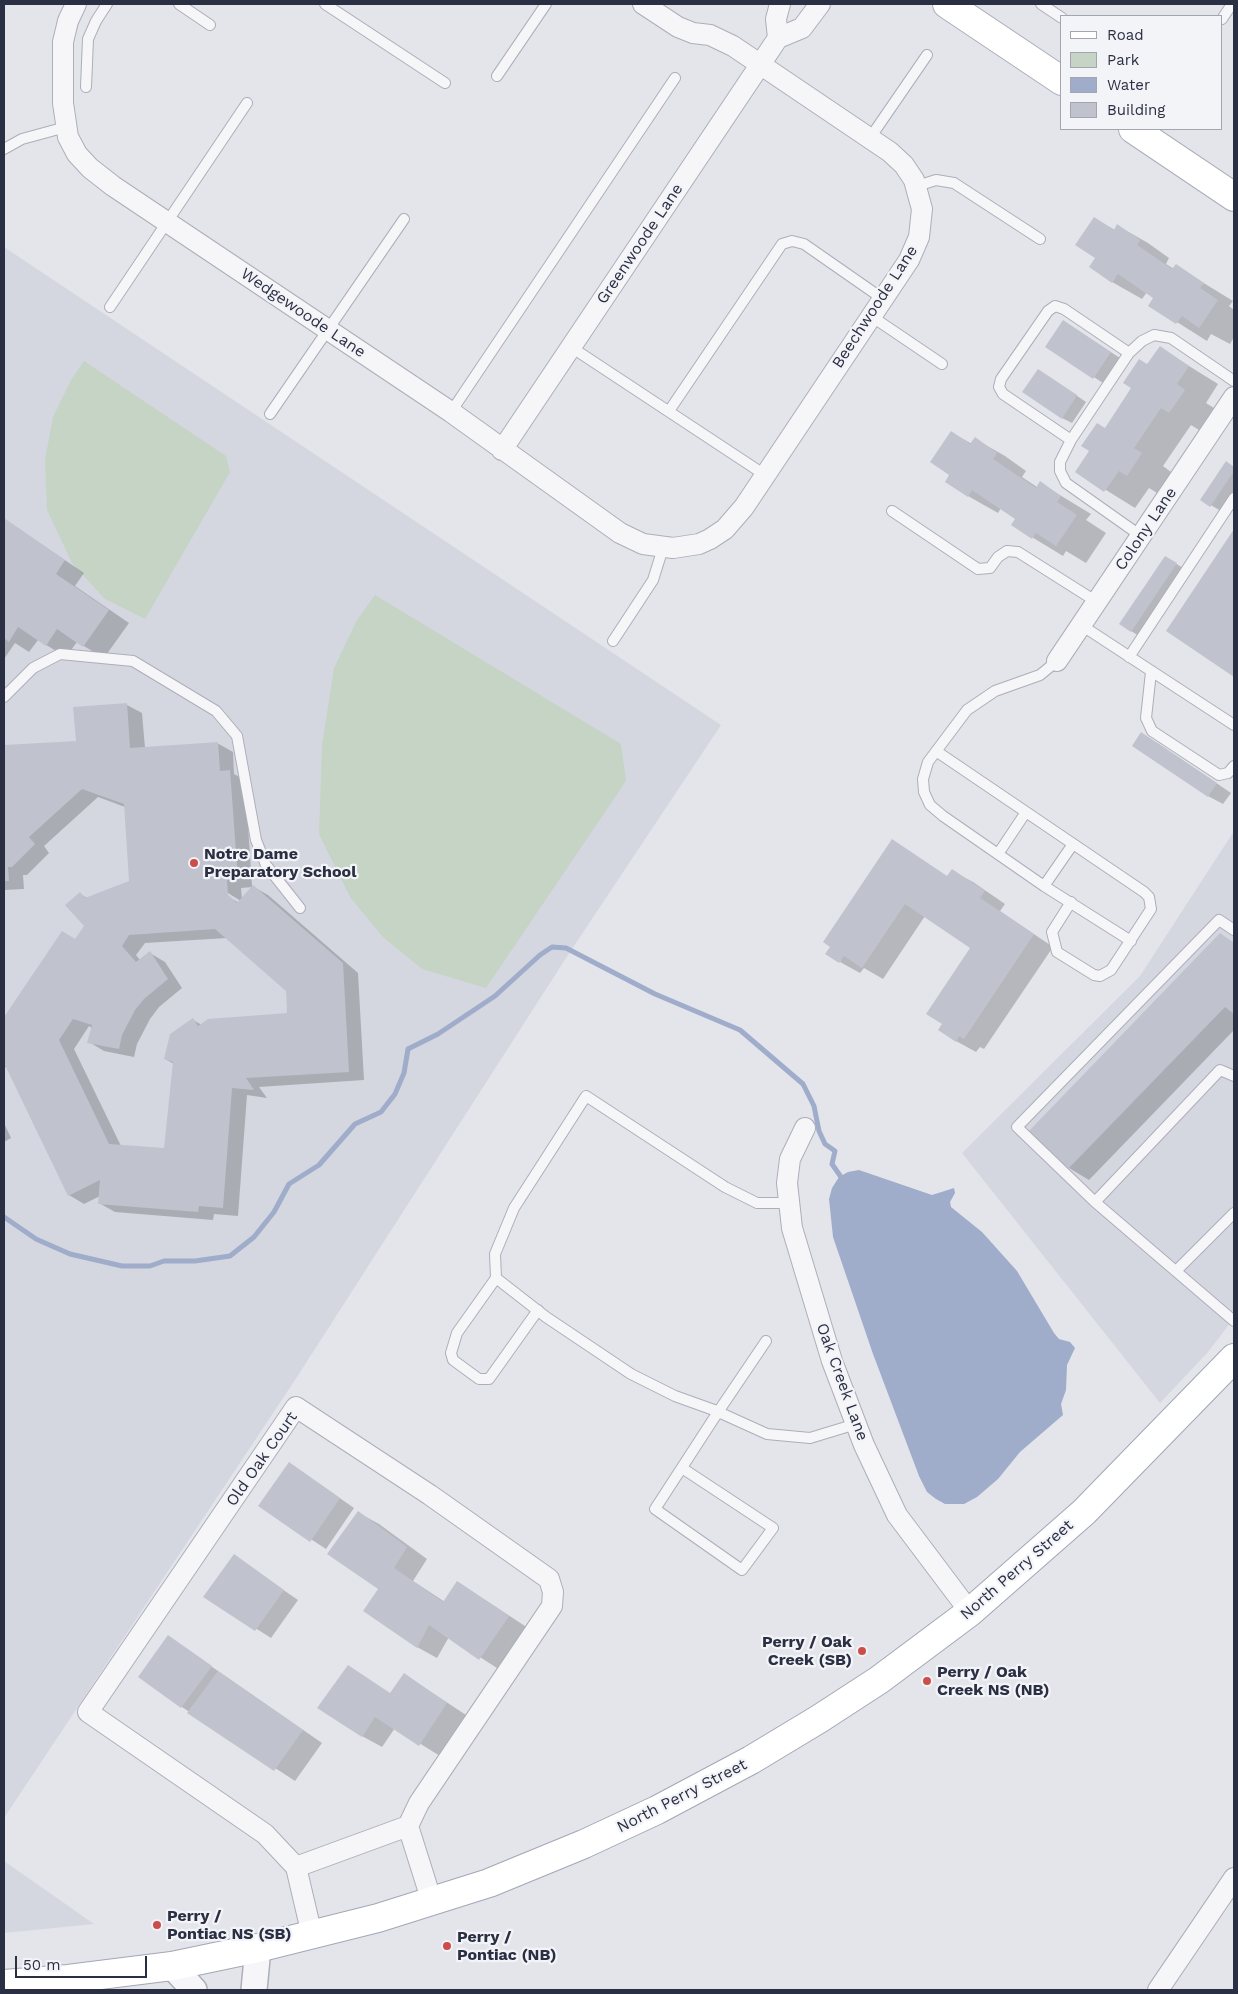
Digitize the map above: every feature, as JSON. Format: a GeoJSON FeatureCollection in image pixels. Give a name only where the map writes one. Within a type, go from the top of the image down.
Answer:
{"type":"FeatureCollection","features":[{"type":"Feature","properties":{"kind":"main road"},"geometry":{"type":"LineString","coordinates":[[946,4],[1060,80]]}},
{"type":"Feature","properties":{"kind":"main road"},"geometry":{"type":"LineString","coordinates":[[1134,130],[1234,197]]}},
{"type":"Feature","properties":{"kind":"main road","name":"North Perry Street"},"geometry":{"type":"LineString","coordinates":[[4,1984],[69,1985],[172,1966],[312,1935],[432,1902],[575,1848],[712,1782],[819,1720],[910,1658],[970,1612],[1084,1512],[1234,1358]]}},
{"type":"Feature","properties":{"kind":"street","name":"Wedgewoode Lane"},"geometry":{"type":"LineString","coordinates":[[76,4],[65,31],[62,52],[62,82],[66,127],[72,147],[90,168],[167,222],[451,412],[620,533],[643,544],[663,548]]}},
{"type":"Feature","properties":{"kind":"street","name":"Beechwoode Lane"},"geometry":{"type":"LineString","coordinates":[[644,4],[678,27],[693,33],[710,35],[733,46],[900,160],[917,186],[922,219],[919,237],[909,260],[737,516],[720,533],[699,544],[663,548]]}},
{"type":"Feature","properties":{"kind":"street"},"geometry":{"type":"LineString","coordinates":[[780,4],[776,19],[778,38],[802,28],[820,4]]}},
{"type":"Feature","properties":{"kind":"street","name":"Greenwoode Lane"},"geometry":{"type":"LineString","coordinates":[[502,450],[778,38]]}},
{"type":"Feature","properties":{"kind":"street","name":"Colony Lane"},"geometry":{"type":"LineString","coordinates":[[1057,661],[1234,397]]}},
{"type":"Feature","properties":{"kind":"street","name":"Oak Creek Lane"},"geometry":{"type":"LineString","coordinates":[[805,1128],[790,1159],[788,1183],[792,1228],[832,1361],[856,1424],[897,1515],[970,1612]]}},
{"type":"Feature","properties":{"kind":"street","name":"Old Oak Court"},"geometry":{"type":"LineString","coordinates":[[312,1935],[296,1867],[266,1834],[88,1712],[296,1406],[430,1495],[549,1579],[553,1592],[552,1606],[419,1802],[408,1826]]}},
{"type":"Feature","properties":{"kind":"street"},"geometry":{"type":"LineString","coordinates":[[296,1867],[408,1826],[432,1902]]}},
{"type":"Feature","properties":{"kind":"street"},"geometry":{"type":"LineString","coordinates":[[1158,1990],[1234,1878]]}},
{"type":"Feature","properties":{"kind":"street"},"geometry":{"type":"LineString","coordinates":[[254,1990],[258,1948]]}},
{"type":"Feature","properties":{"kind":"street"},"geometry":{"type":"LineString","coordinates":[[172,1966],[194,1990]]}},
{"type":"Feature","properties":{"kind":"lane"},"geometry":{"type":"LineString","coordinates":[[86,87],[88,39],[96,21],[107,4]]}},
{"type":"Feature","properties":{"kind":"lane"},"geometry":{"type":"LineString","coordinates":[[179,4],[210,25]]}},
{"type":"Feature","properties":{"kind":"lane"},"geometry":{"type":"LineString","coordinates":[[325,4],[445,84]]}},
{"type":"Feature","properties":{"kind":"lane"},"geometry":{"type":"LineString","coordinates":[[497,76],[546,4]]}},
{"type":"Feature","properties":{"kind":"lane"},"geometry":{"type":"LineString","coordinates":[[1042,4],[1060,17]]}},
{"type":"Feature","properties":{"kind":"lane"},"geometry":{"type":"LineString","coordinates":[[1223,17],[1232,4]]}},
{"type":"Feature","properties":{"kind":"lane"},"geometry":{"type":"LineString","coordinates":[[870,138],[927,54]]}},
{"type":"Feature","properties":{"kind":"lane"},"geometry":{"type":"LineString","coordinates":[[451,412],[675,78]]}},
{"type":"Feature","properties":{"kind":"lane"},"geometry":{"type":"LineString","coordinates":[[110,307],[247,103]]}},
{"type":"Feature","properties":{"kind":"lane"},"geometry":{"type":"LineString","coordinates":[[4,150],[22,138],[66,127]]}},
{"type":"Feature","properties":{"kind":"lane"},"geometry":{"type":"LineString","coordinates":[[917,186],[936,180],[954,183],[1040,240]]}},
{"type":"Feature","properties":{"kind":"lane"},"geometry":{"type":"LineString","coordinates":[[270,414],[404,219]]}},
{"type":"Feature","properties":{"kind":"lane"},"geometry":{"type":"LineString","coordinates":[[668,412],[782,244],[792,241],[800,242],[883,299]]}},
{"type":"Feature","properties":{"kind":"lane"},"geometry":{"type":"LineString","coordinates":[[1071,440],[1001,391],[1000,383],[1048,310],[1055,306],[1064,309],[1130,353]]}},
{"type":"Feature","properties":{"kind":"lane"},"geometry":{"type":"LineString","coordinates":[[871,316],[942,364]]}},
{"type":"Feature","properties":{"kind":"lane"},"geometry":{"type":"LineString","coordinates":[[1141,536],[1066,483],[1060,471],[1060,462],[1071,440],[1130,353],[1148,338],[1164,336],[1234,381]]}},
{"type":"Feature","properties":{"kind":"lane"},"geometry":{"type":"LineString","coordinates":[[571,347],[765,475]]}},
{"type":"Feature","properties":{"kind":"lane"},"geometry":{"type":"LineString","coordinates":[[1129,657],[1234,498]]}},
{"type":"Feature","properties":{"kind":"lane"},"geometry":{"type":"LineString","coordinates":[[892,511],[982,570],[990,568],[1004,552],[1018,552],[1097,602]]}},
{"type":"Feature","properties":{"kind":"lane"},"geometry":{"type":"LineString","coordinates":[[613,641],[653,580],[663,548]]}},
{"type":"Feature","properties":{"kind":"lane"},"geometry":{"type":"LineString","coordinates":[[1081,625],[1234,725]]}},
{"type":"Feature","properties":{"kind":"lane"},"geometry":{"type":"LineString","coordinates":[[4,697],[33,668],[60,654],[133,661],[216,711],[237,736],[256,840],[266,865],[300,908]]}},
{"type":"Feature","properties":{"kind":"lane"},"geometry":{"type":"LineString","coordinates":[[1057,661],[1040,675],[995,691],[977,702],[958,719],[926,767],[923,779],[924,792],[930,805],[942,816],[1044,886],[1130,941]]}},
{"type":"Feature","properties":{"kind":"lane"},"geometry":{"type":"LineString","coordinates":[[1151,672],[1146,718],[1152,731],[1219,775],[1228,773],[1234,766]]}},
{"type":"Feature","properties":{"kind":"lane"},"geometry":{"type":"LineString","coordinates":[[936,751],[1148,897],[1151,909],[1107,974],[1094,976],[1058,952],[1052,932],[1071,902]]}},
{"type":"Feature","properties":{"kind":"lane"},"geometry":{"type":"LineString","coordinates":[[998,854],[1026,812]]}},
{"type":"Feature","properties":{"kind":"lane"},"geometry":{"type":"LineString","coordinates":[[1044,886],[1072,844]]}},
{"type":"Feature","properties":{"kind":"lane"},"geometry":{"type":"LineString","coordinates":[[1234,930],[1219,920],[1017,1127],[1095,1202],[1177,1270],[1234,1322]]}},
{"type":"Feature","properties":{"kind":"lane"},"geometry":{"type":"LineString","coordinates":[[1095,1202],[1220,1070],[1234,1076]]}},
{"type":"Feature","properties":{"kind":"lane"},"geometry":{"type":"LineString","coordinates":[[538,1310],[489,1379],[479,1379],[452,1360],[451,1353],[457,1333],[496,1278],[495,1254],[514,1208],[586,1096],[724,1187],[757,1203],[789,1202]]}},
{"type":"Feature","properties":{"kind":"lane"},"geometry":{"type":"LineString","coordinates":[[1177,1270],[1234,1213]]}},
{"type":"Feature","properties":{"kind":"lane"},"geometry":{"type":"LineString","coordinates":[[496,1278],[538,1310],[631,1374],[675,1396],[718,1412],[767,1434],[810,1438],[856,1424]]}},
{"type":"Feature","properties":{"kind":"lane"},"geometry":{"type":"LineString","coordinates":[[682,1468],[773,1528],[742,1570],[655,1509],[718,1412],[766,1341]]}},
{"type":"Feature","properties":{"kind":"shaded area"},"geometry":{"type":"Polygon","coordinates":[[[4,247],[721,725],[566,958],[297,1377],[4,1818],[4,247]]]}},
{"type":"Feature","properties":{"kind":"shaded area"},"geometry":{"type":"Polygon","coordinates":[[[1234,831],[1234,1318],[1208,1352],[1160,1403],[962,1153],[1140,976],[1234,831]]]}},
{"type":"Feature","properties":{"kind":"shaded area"},"geometry":{"type":"Polygon","coordinates":[[[4,1861],[94,1924],[4,1933],[4,1861]]]}},
{"type":"Feature","properties":{"kind":"green space"},"geometry":{"type":"Polygon","coordinates":[[[84,361],[226,456],[230,472],[145,619],[105,599],[72,563],[47,510],[45,460],[53,417],[71,380],[84,361]]]}},
{"type":"Feature","properties":{"kind":"green space"},"geometry":{"type":"Polygon","coordinates":[[[375,595],[621,744],[626,781],[486,988],[422,969],[383,937],[350,897],[319,834],[322,746],[334,668],[357,620],[375,595]]]}},
{"type":"Feature","properties":{"kind":"water"},"geometry":{"type":"Polygon","coordinates":[[[859,1170],[932,1195],[954,1188],[955,1193],[950,1202],[951,1207],[982,1232],[1017,1271],[1054,1333],[1059,1339],[1070,1342],[1075,1348],[1067,1365],[1066,1390],[1061,1404],[1063,1415],[1020,1452],[998,1479],[977,1497],[964,1504],[945,1504],[936,1499],[927,1492],[919,1476],[873,1354],[833,1237],[829,1199],[832,1188],[839,1177],[848,1172],[859,1170]]]}},
{"type":"Feature","properties":{"kind":"building"},"geometry":{"type":"Polygon","coordinates":[[[1094,217],[1114,230],[1117,224],[1140,240],[1137,245],[1172,269],[1176,264],[1204,283],[1200,288],[1218,300],[1199,328],[1182,316],[1176,324],[1148,306],[1153,298],[1118,274],[1112,283],[1089,267],[1095,258],[1075,245],[1094,217]]]}},
{"type":"Feature","properties":{"kind":"building"},"geometry":{"type":"Polygon","coordinates":[[[1063,320],[1111,352],[1093,379],[1045,347],[1063,320]]]}},
{"type":"Feature","properties":{"kind":"building"},"geometry":{"type":"Polygon","coordinates":[[[1160,346],[1189,366],[1177,384],[1185,390],[1169,413],[1161,408],[1134,448],[1142,453],[1127,476],[1119,471],[1104,492],[1075,472],[1089,451],[1081,446],[1097,423],[1105,428],[1131,388],[1123,383],[1139,359],[1147,364],[1160,346]]]}},
{"type":"Feature","properties":{"kind":"building"},"geometry":{"type":"Polygon","coordinates":[[[1038,369],[1077,395],[1062,419],[1022,392],[1038,369]]]}},
{"type":"Feature","properties":{"kind":"building"},"geometry":{"type":"Polygon","coordinates":[[[951,431],[970,444],[975,437],[997,453],[993,459],[1036,488],[1040,481],[1061,496],[1057,502],[1077,515],[1056,546],[1036,533],[1032,539],[1011,525],[1015,519],[972,490],[968,497],[945,482],[949,475],[930,462],[951,431]]]}},
{"type":"Feature","properties":{"kind":"building"},"geometry":{"type":"Polygon","coordinates":[[[1226,461],[1234,467],[1234,471],[1210,507],[1200,500],[1226,461]]]}},
{"type":"Feature","properties":{"kind":"building"},"geometry":{"type":"Polygon","coordinates":[[[4,518],[65,560],[56,574],[109,610],[83,647],[57,629],[46,646],[18,627],[9,642],[4,638],[4,518]]]}},
{"type":"Feature","properties":{"kind":"building"},"geometry":{"type":"Polygon","coordinates":[[[1234,529],[1234,677],[1166,631],[1234,529]]]}},
{"type":"Feature","properties":{"kind":"building"},"geometry":{"type":"Polygon","coordinates":[[[1165,556],[1177,563],[1131,632],[1119,624],[1165,556]]]}},
{"type":"Feature","properties":{"kind":"building"},"geometry":{"type":"Polygon","coordinates":[[[127,703],[130,748],[218,742],[220,771],[230,770],[238,879],[227,880],[228,895],[237,903],[253,885],[343,963],[349,1072],[246,1078],[254,1090],[232,1088],[223,1208],[199,1206],[198,1212],[98,1204],[100,1180],[68,1196],[4,1063],[4,1017],[62,931],[75,939],[84,926],[65,905],[80,892],[85,898],[129,881],[124,804],[82,789],[29,837],[35,844],[12,867],[8,867],[9,881],[4,881],[4,745],[76,741],[73,707],[127,703]],[[215,929],[129,935],[122,946],[136,962],[150,951],[168,979],[144,999],[135,1010],[122,1035],[119,1049],[87,1043],[92,1025],[73,1019],[59,1040],[109,1144],[164,1148],[173,1062],[164,1059],[170,1034],[193,1018],[198,1026],[208,1019],[287,1013],[286,991],[215,929]]]}},
{"type":"Feature","properties":{"kind":"building"},"geometry":{"type":"Polygon","coordinates":[[[1141,732],[1217,783],[1208,797],[1132,746],[1141,732]]]}},
{"type":"Feature","properties":{"kind":"building"},"geometry":{"type":"Polygon","coordinates":[[[892,839],[947,876],[952,869],[985,891],[980,898],[1034,934],[964,1039],[959,1036],[956,1042],[938,1030],[942,1024],[926,1014],[970,948],[905,904],[862,968],[844,956],[839,963],[825,954],[830,947],[823,942],[892,839]]]}},
{"type":"Feature","properties":{"kind":"building"},"geometry":{"type":"Polygon","coordinates":[[[1220,933],[1234,943],[1234,1014],[1225,1007],[1068,1169],[1029,1131],[1220,933]]]}},
{"type":"Feature","properties":{"kind":"building"},"geometry":{"type":"Polygon","coordinates":[[[289,1462],[340,1498],[310,1542],[258,1506],[289,1462]]]}},
{"type":"Feature","properties":{"kind":"building"},"geometry":{"type":"Polygon","coordinates":[[[358,1511],[407,1547],[394,1568],[443,1602],[457,1581],[509,1616],[479,1660],[429,1625],[417,1648],[363,1611],[378,1589],[327,1554],[358,1511]]]}},
{"type":"Feature","properties":{"kind":"building"},"geometry":{"type":"Polygon","coordinates":[[[234,1554],[284,1590],[255,1631],[203,1597],[234,1554]]]}},
{"type":"Feature","properties":{"kind":"building"},"geometry":{"type":"Polygon","coordinates":[[[168,1635],[212,1666],[181,1708],[138,1677],[168,1635]]]}},
{"type":"Feature","properties":{"kind":"building"},"geometry":{"type":"Polygon","coordinates":[[[348,1665],[390,1693],[404,1673],[447,1703],[419,1746],[375,1717],[362,1737],[317,1708],[348,1665]]]}},
{"type":"Feature","properties":{"kind":"building"},"geometry":{"type":"Polygon","coordinates":[[[218,1671],[303,1730],[274,1771],[187,1713],[218,1671]]]}},
{"type":"Feature","properties":{"kind":"waterway"},"geometry":{"type":"LineString","coordinates":[[4,1217],[36,1239],[70,1254],[122,1266],[150,1266],[164,1261],[195,1261],[230,1256],[254,1237],[274,1212],[289,1184],[319,1165],[355,1124],[381,1112],[395,1094],[404,1073],[408,1049],[438,1034],[495,996],[540,955],[552,947],[566,948],[655,994],[740,1030],[803,1084],[814,1106],[819,1131],[825,1144],[835,1151],[832,1164],[841,1177]]}},
{"type":"Feature","properties":{"kind":"place","name":"Notre Dame Preparatory School"},"geometry":{"type":"Point","coordinates":[194,863]}},
{"type":"Feature","properties":{"kind":"place","name":"Perry / Oak Creek (SB)"},"geometry":{"type":"Point","coordinates":[862,1651]}},
{"type":"Feature","properties":{"kind":"place","name":"Perry / Oak Creek NS (NB)"},"geometry":{"type":"Point","coordinates":[927,1681]}},
{"type":"Feature","properties":{"kind":"place","name":"Perry / Pontiac NS (SB)"},"geometry":{"type":"Point","coordinates":[157,1925]}},
{"type":"Feature","properties":{"kind":"place","name":"Perry / Pontiac (NB)"},"geometry":{"type":"Point","coordinates":[447,1946]}}]}
